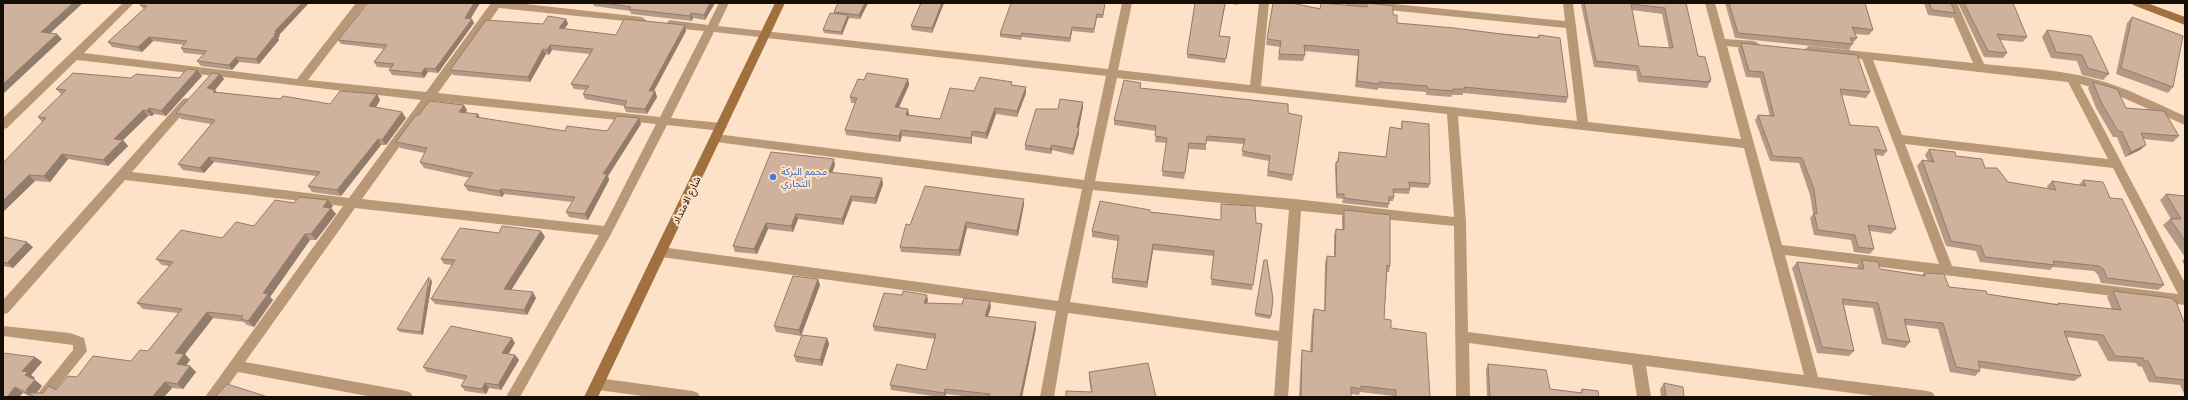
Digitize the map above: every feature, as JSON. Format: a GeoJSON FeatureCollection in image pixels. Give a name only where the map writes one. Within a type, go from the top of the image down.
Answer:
{"type":"FeatureCollection","features":[{"type":"Feature","properties":{"kind":"street"},"geometry":{"type":"LineString","coordinates":[[3,125],[130,3]]}},
{"type":"Feature","properties":{"kind":"street"},"geometry":{"type":"LineString","coordinates":[[300,83],[362,3]]}},
{"type":"Feature","properties":{"kind":"street"},"geometry":{"type":"LineString","coordinates":[[513,397],[606,231],[724,3]]}},
{"type":"Feature","properties":{"kind":"street","name":"شارع الامتداد"},"geometry":{"type":"LineString","coordinates":[[591,397],[780,3]]}},
{"type":"Feature","properties":{"kind":"street"},"geometry":{"type":"LineString","coordinates":[[1047,397],[1063,306],[1127,3]]}},
{"type":"Feature","properties":{"kind":"street"},"geometry":{"type":"LineString","coordinates":[[1256,89],[1264,3]]}},
{"type":"Feature","properties":{"kind":"street"},"geometry":{"type":"LineString","coordinates":[[1349,3],[1571,25]]}},
{"type":"Feature","properties":{"kind":"street"},"geometry":{"type":"LineString","coordinates":[[1568,3],[1583,125]]}},
{"type":"Feature","properties":{"kind":"street"},"geometry":{"type":"LineString","coordinates":[[1710,3],[1813,382]]}},
{"type":"Feature","properties":{"kind":"street"},"geometry":{"type":"LineString","coordinates":[[1952,3],[1980,67]]}},
{"type":"Feature","properties":{"kind":"street"},"geometry":{"type":"LineString","coordinates":[[2137,3],[2185,20]]}},
{"type":"Feature","properties":{"kind":"street"},"geometry":{"type":"LineString","coordinates":[[212,397],[354,203],[496,4],[575,8],[764,36],[1749,144]]}},
{"type":"Feature","properties":{"kind":"street"},"geometry":{"type":"LineString","coordinates":[[1721,42],[1767,46]]}},
{"type":"Feature","properties":{"kind":"street"},"geometry":{"type":"LineString","coordinates":[[1797,49],[1980,67],[2072,79],[2114,89],[2185,121]]}},
{"type":"Feature","properties":{"kind":"street"},"geometry":{"type":"LineString","coordinates":[[76,56],[300,83],[721,127]]}},
{"type":"Feature","properties":{"kind":"street"},"geometry":{"type":"LineString","coordinates":[[1866,56],[1947,270]]}},
{"type":"Feature","properties":{"kind":"street"},"geometry":{"type":"LineString","coordinates":[[3,309],[213,73]]}},
{"type":"Feature","properties":{"kind":"street"},"geometry":{"type":"LineString","coordinates":[[2072,79],[2185,296]]}},
{"type":"Feature","properties":{"kind":"street"},"geometry":{"type":"LineString","coordinates":[[1452,111],[1460,222],[1463,397]]}},
{"type":"Feature","properties":{"kind":"street"},"geometry":{"type":"LineString","coordinates":[[716,138],[1089,185],[1295,204],[1460,222]]}},
{"type":"Feature","properties":{"kind":"street"},"geometry":{"type":"LineString","coordinates":[[1898,139],[2116,164]]}},
{"type":"Feature","properties":{"kind":"street"},"geometry":{"type":"LineString","coordinates":[[123,175],[354,203],[606,231]]}},
{"type":"Feature","properties":{"kind":"street"},"geometry":{"type":"LineString","coordinates":[[1281,397],[1295,204]]}},
{"type":"Feature","properties":{"kind":"street"},"geometry":{"type":"LineString","coordinates":[[1777,249],[2185,300]]}},
{"type":"Feature","properties":{"kind":"street"},"geometry":{"type":"LineString","coordinates":[[661,252],[1286,337]]}},
{"type":"Feature","properties":{"kind":"street"},"geometry":{"type":"LineString","coordinates":[[3,331],[70,338],[79,342],[80,351],[42,397]]}},
{"type":"Feature","properties":{"kind":"street"},"geometry":{"type":"LineString","coordinates":[[1461,338],[1638,359],[1928,397]]}},
{"type":"Feature","properties":{"kind":"street"},"geometry":{"type":"LineString","coordinates":[[1638,359],[1644,397]]}},
{"type":"Feature","properties":{"kind":"street"},"geometry":{"type":"LineString","coordinates":[[234,366],[406,397]]}},
{"type":"Feature","properties":{"kind":"street"},"geometry":{"type":"LineString","coordinates":[[598,384],[693,397]]}},
{"type":"Feature","properties":{"kind":"building"},"geometry":{"type":"Polygon","coordinates":[[[3,3],[73,3],[41,32],[57,34],[3,84],[3,3]]]}},
{"type":"Feature","properties":{"kind":"building"},"geometry":{"type":"Polygon","coordinates":[[[143,3],[302,3],[275,31],[275,35],[256,59],[236,57],[229,65],[197,61],[207,51],[181,48],[187,41],[149,37],[138,47],[108,42],[147,6],[140,5],[143,3]]]}},
{"type":"Feature","properties":{"kind":"building"},"geometry":{"type":"Polygon","coordinates":[[[368,3],[474,3],[465,18],[472,19],[435,69],[425,68],[421,73],[389,70],[394,64],[374,62],[387,45],[338,40],[368,3]]]}},
{"type":"Feature","properties":{"kind":"building"},"geometry":{"type":"Polygon","coordinates":[[[605,3],[710,3],[704,15],[691,13],[690,16],[629,9],[631,7],[605,3]]]}},
{"type":"Feature","properties":{"kind":"building"},"geometry":{"type":"Polygon","coordinates":[[[838,3],[865,3],[859,15],[834,12],[838,3]]]}},
{"type":"Feature","properties":{"kind":"building"},"geometry":{"type":"Polygon","coordinates":[[[921,3],[942,3],[932,28],[911,26],[921,3]]]}},
{"type":"Feature","properties":{"kind":"building"},"geometry":{"type":"Polygon","coordinates":[[[1011,3],[1105,3],[1103,15],[1097,14],[1094,29],[1072,27],[1070,38],[1022,33],[1020,36],[1000,34],[1011,3]]]}},
{"type":"Feature","properties":{"kind":"building"},"geometry":{"type":"Polygon","coordinates":[[[1195,3],[1225,3],[1219,36],[1230,37],[1226,59],[1187,54],[1195,3]]]}},
{"type":"Feature","properties":{"kind":"building"},"geometry":{"type":"Polygon","coordinates":[[[1273,3],[1292,3],[1320,9],[1321,3],[1367,7],[1367,3],[1393,6],[1393,15],[1397,15],[1397,23],[1539,38],[1539,35],[1560,38],[1568,97],[1464,87],[1465,89],[1453,89],[1453,91],[1428,89],[1427,86],[1379,82],[1379,84],[1357,81],[1359,50],[1304,45],[1305,55],[1279,54],[1281,41],[1267,39],[1273,3]]]}},
{"type":"Feature","properties":{"kind":"building"},"geometry":{"type":"Polygon","coordinates":[[[1584,3],[1686,3],[1698,56],[1705,57],[1711,80],[1709,80],[1710,82],[1641,76],[1638,66],[1596,61],[1584,3]],[[1631,4],[1639,46],[1673,48],[1665,8],[1631,4]]]}},
{"type":"Feature","properties":{"kind":"building"},"geometry":{"type":"Polygon","coordinates":[[[1729,3],[1865,3],[1873,30],[1852,27],[1857,38],[1850,38],[1853,44],[1738,33],[1729,3]]]}},
{"type":"Feature","properties":{"kind":"building"},"geometry":{"type":"Polygon","coordinates":[[[1929,3],[1951,3],[1955,13],[1932,10],[1929,3]]]}},
{"type":"Feature","properties":{"kind":"building"},"geometry":{"type":"Polygon","coordinates":[[[1964,3],[2013,3],[2027,37],[1997,34],[2007,53],[1988,51],[1964,3]]]}},
{"type":"Feature","properties":{"kind":"building"},"geometry":{"type":"Polygon","coordinates":[[[830,13],[848,15],[841,32],[823,30],[830,13]]]}},
{"type":"Feature","properties":{"kind":"building"},"geometry":{"type":"Polygon","coordinates":[[[548,16],[566,19],[559,28],[616,35],[624,19],[685,25],[649,91],[655,91],[645,109],[624,107],[627,101],[583,94],[589,86],[571,84],[593,49],[550,45],[547,50],[543,49],[528,77],[450,70],[486,20],[543,24],[548,16]]]}},
{"type":"Feature","properties":{"kind":"building"},"geometry":{"type":"Polygon","coordinates":[[[2132,17],[2183,36],[2173,87],[2121,68],[2132,17]]]}},
{"type":"Feature","properties":{"kind":"building"},"geometry":{"type":"Polygon","coordinates":[[[2047,30],[2091,36],[2109,74],[2088,68],[2082,55],[2056,52],[2047,30]]]}},
{"type":"Feature","properties":{"kind":"building"},"geometry":{"type":"Polygon","coordinates":[[[1741,43],[1857,55],[1870,92],[1840,89],[1850,125],[1878,127],[1887,151],[1874,149],[1896,229],[1868,225],[1874,249],[1858,247],[1855,235],[1818,230],[1814,213],[1817,214],[1814,189],[1802,158],[1773,156],[1758,115],[1774,116],[1763,72],[1749,71],[1741,43]]]}},
{"type":"Feature","properties":{"kind":"building"},"geometry":{"type":"Polygon","coordinates":[[[187,69],[197,70],[161,111],[149,108],[147,111],[143,110],[114,139],[123,140],[103,160],[62,154],[44,176],[29,175],[3,201],[3,163],[46,118],[38,117],[66,90],[56,89],[73,73],[131,78],[136,74],[179,78],[187,69]]]}},
{"type":"Feature","properties":{"kind":"building"},"geometry":{"type":"Polygon","coordinates":[[[212,73],[220,74],[207,88],[215,90],[213,92],[280,99],[283,96],[330,104],[340,91],[377,94],[369,106],[402,112],[382,140],[378,139],[337,190],[308,186],[320,172],[209,157],[200,168],[178,164],[215,120],[176,113],[212,73]]]}},
{"type":"Feature","properties":{"kind":"building"},"geometry":{"type":"Polygon","coordinates":[[[867,73],[908,79],[895,107],[908,109],[906,115],[940,119],[950,88],[974,91],[980,77],[1012,82],[1011,85],[1026,87],[1017,111],[995,108],[986,133],[972,131],[971,138],[901,130],[899,136],[845,130],[857,98],[850,97],[858,79],[864,80],[867,73]]]}},
{"type":"Feature","properties":{"kind":"building"},"geometry":{"type":"Polygon","coordinates":[[[1124,80],[1141,83],[1140,88],[1288,104],[1288,113],[1302,116],[1293,175],[1268,171],[1270,156],[1242,151],[1245,139],[1207,136],[1206,144],[1189,143],[1185,173],[1162,171],[1167,138],[1155,136],[1156,126],[1114,120],[1124,80]]]}},
{"type":"Feature","properties":{"kind":"building"},"geometry":{"type":"Polygon","coordinates":[[[2093,82],[2117,89],[2126,108],[2164,111],[2179,136],[2141,133],[2146,145],[2131,152],[2122,132],[2118,131],[2101,102],[2093,82]]]}},
{"type":"Feature","properties":{"kind":"building"},"geometry":{"type":"Polygon","coordinates":[[[1060,99],[1083,102],[1077,127],[1079,128],[1073,149],[1052,145],[1050,149],[1025,145],[1036,109],[1058,109],[1060,99]]]}},
{"type":"Feature","properties":{"kind":"building"},"geometry":{"type":"Polygon","coordinates":[[[429,101],[464,105],[459,112],[478,114],[476,117],[565,131],[567,126],[607,131],[617,116],[639,118],[603,174],[607,174],[585,214],[566,212],[575,197],[501,189],[499,191],[464,185],[473,173],[420,162],[427,148],[396,142],[416,115],[419,115],[429,101]]]}},
{"type":"Feature","properties":{"kind":"building"},"geometry":{"type":"Polygon","coordinates":[[[1402,121],[1429,124],[1430,184],[1409,182],[1410,189],[1393,189],[1394,197],[1389,197],[1389,204],[1344,198],[1344,194],[1337,194],[1336,162],[1338,162],[1339,152],[1386,157],[1390,127],[1402,129],[1402,121]]]}},
{"type":"Feature","properties":{"kind":"building"},"geometry":{"type":"Polygon","coordinates":[[[1929,149],[1955,152],[1956,156],[1982,159],[1985,168],[1997,168],[2008,182],[2056,190],[2052,181],[2086,186],[2083,180],[2103,182],[2110,198],[2122,199],[2164,285],[2107,278],[2104,270],[2099,266],[2053,261],[2055,265],[1985,257],[1981,246],[1951,241],[1922,160],[1934,162],[1929,149]]]}},
{"type":"Feature","properties":{"kind":"building"},"geometry":{"type":"Polygon","coordinates":[[[771,152],[834,159],[829,172],[882,178],[875,198],[851,196],[842,219],[796,214],[791,226],[766,223],[754,249],[733,246],[771,152]]]}},
{"type":"Feature","properties":{"kind":"building"},"geometry":{"type":"Polygon","coordinates":[[[925,186],[1024,199],[1017,231],[966,222],[959,250],[900,247],[906,224],[910,225],[925,186]]]}},
{"type":"Feature","properties":{"kind":"building"},"geometry":{"type":"Polygon","coordinates":[[[2166,194],[2185,196],[2185,241],[2170,219],[2181,219],[2166,194]]]}},
{"type":"Feature","properties":{"kind":"building"},"geometry":{"type":"Polygon","coordinates":[[[299,197],[328,200],[323,207],[331,208],[311,234],[305,234],[263,293],[268,294],[248,321],[241,319],[243,316],[207,312],[175,353],[184,354],[177,364],[190,366],[177,384],[165,382],[152,397],[35,397],[15,387],[7,397],[3,397],[3,353],[35,357],[22,371],[28,372],[25,375],[35,380],[26,390],[28,393],[43,393],[49,386],[56,390],[68,376],[77,377],[93,356],[131,361],[140,350],[148,351],[182,309],[137,303],[173,262],[156,259],[181,230],[222,238],[236,222],[254,226],[275,200],[294,203],[299,197]]]}},
{"type":"Feature","properties":{"kind":"building"},"geometry":{"type":"Polygon","coordinates":[[[1100,201],[1150,210],[1150,212],[1221,220],[1221,204],[1255,206],[1256,223],[1262,224],[1253,285],[1211,279],[1214,251],[1153,244],[1147,282],[1112,278],[1119,236],[1092,231],[1100,201]]]}},
{"type":"Feature","properties":{"kind":"building"},"geometry":{"type":"Polygon","coordinates":[[[1344,210],[1390,215],[1390,266],[1387,265],[1384,319],[1391,320],[1391,328],[1426,333],[1430,397],[1396,397],[1396,390],[1361,386],[1361,389],[1351,387],[1351,397],[1301,397],[1302,350],[1312,352],[1314,309],[1325,311],[1327,256],[1335,257],[1336,229],[1344,230],[1344,210]]]}},
{"type":"Feature","properties":{"kind":"building"},"geometry":{"type":"Polygon","coordinates":[[[502,226],[541,231],[504,289],[533,292],[524,310],[431,299],[455,260],[441,259],[460,228],[499,233],[502,226]]]}},
{"type":"Feature","properties":{"kind":"building"},"geometry":{"type":"Polygon","coordinates":[[[3,237],[27,242],[7,263],[3,262],[3,237]]]}},
{"type":"Feature","properties":{"kind":"building"},"geometry":{"type":"Polygon","coordinates":[[[1264,260],[1267,260],[1273,299],[1271,316],[1255,313],[1264,260]]]}},
{"type":"Feature","properties":{"kind":"building"},"geometry":{"type":"Polygon","coordinates":[[[1862,260],[1878,262],[1880,269],[1925,276],[1924,273],[1944,274],[1949,287],[1986,291],[1987,294],[2059,305],[2058,303],[2121,310],[2113,291],[2171,298],[2176,302],[2185,322],[2185,380],[2156,377],[2148,361],[2144,361],[2143,358],[2115,356],[2103,335],[2064,331],[2081,376],[1978,361],[1980,371],[1956,367],[1943,323],[1904,319],[1910,342],[1887,339],[1878,303],[1842,299],[1854,351],[1822,347],[1797,262],[1864,269],[1862,260]]]}},
{"type":"Feature","properties":{"kind":"building"},"geometry":{"type":"Polygon","coordinates":[[[793,276],[818,279],[799,330],[774,326],[793,276]]]}},
{"type":"Feature","properties":{"kind":"building"},"geometry":{"type":"Polygon","coordinates":[[[429,277],[421,332],[397,329],[429,277]]]}},
{"type":"Feature","properties":{"kind":"building"},"geometry":{"type":"Polygon","coordinates":[[[903,291],[927,295],[924,303],[962,304],[964,298],[990,301],[985,316],[1036,322],[1020,397],[989,397],[990,394],[945,389],[944,393],[890,385],[897,364],[926,370],[936,334],[873,326],[884,293],[902,295],[903,291]]]}},
{"type":"Feature","properties":{"kind":"building"},"geometry":{"type":"Polygon","coordinates":[[[451,326],[512,338],[502,353],[515,355],[498,385],[485,383],[482,389],[461,386],[467,376],[423,367],[451,326]]]}},
{"type":"Feature","properties":{"kind":"building"},"geometry":{"type":"Polygon","coordinates":[[[802,335],[827,338],[820,360],[794,356],[802,335]]]}},
{"type":"Feature","properties":{"kind":"building"},"geometry":{"type":"Polygon","coordinates":[[[1148,363],[1156,397],[1066,397],[1066,391],[1092,392],[1089,372],[1148,363]]]}},
{"type":"Feature","properties":{"kind":"building"},"geometry":{"type":"Polygon","coordinates":[[[1488,364],[1546,370],[1550,389],[1582,393],[1582,389],[1598,391],[1599,397],[1490,397],[1488,364]]]}},
{"type":"Feature","properties":{"kind":"building"},"geometry":{"type":"Polygon","coordinates":[[[1664,383],[1683,387],[1684,397],[1666,397],[1664,383]]]}},
{"type":"Feature","properties":{"kind":"building"},"geometry":{"type":"Polygon","coordinates":[[[227,384],[268,397],[215,397],[227,384]]]}},
{"type":"Feature","properties":{"kind":"place","name":"مجمع البركة التجاري"},"geometry":{"type":"Point","coordinates":[773,177]}}]}
